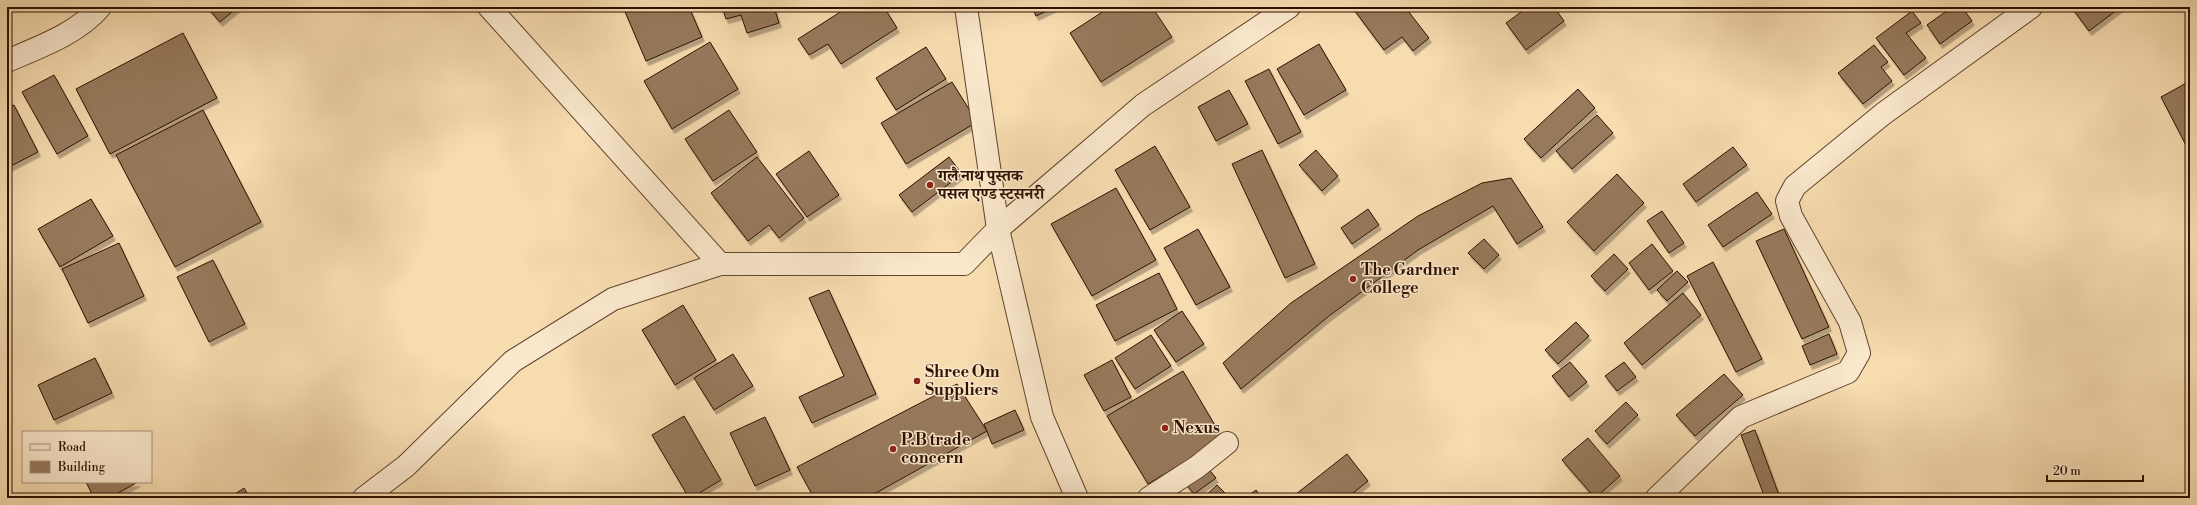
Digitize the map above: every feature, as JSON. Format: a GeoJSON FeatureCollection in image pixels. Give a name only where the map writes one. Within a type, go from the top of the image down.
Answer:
{"type":"FeatureCollection","features":[{"type":"Feature","properties":{"kind":"street"},"geometry":{"type":"LineString","coordinates":[[7,61],[53,42],[93,15],[100,7]]}},
{"type":"Feature","properties":{"kind":"street"},"geometry":{"type":"LineString","coordinates":[[489,7],[720,264]]}},
{"type":"Feature","properties":{"kind":"street"},"geometry":{"type":"LineString","coordinates":[[966,7],[998,229],[1042,417],[1077,498]]}},
{"type":"Feature","properties":{"kind":"street"},"geometry":{"type":"LineString","coordinates":[[364,498],[406,466],[513,361],[613,299],[720,264],[964,264],[998,229],[1143,105],[1289,7]]}},
{"type":"Feature","properties":{"kind":"street"},"geometry":{"type":"LineString","coordinates":[[1657,498],[1741,417],[1848,372],[1859,353],[1850,322],[1791,216],[1787,201],[1795,186],[1883,114],[2031,7]]}},
{"type":"Feature","properties":{"kind":"street"},"geometry":{"type":"LineString","coordinates":[[1149,498],[1197,467],[1227,443]]}},
{"type":"Feature","properties":{"kind":"building"},"geometry":{"type":"Polygon","coordinates":[[[207,7],[238,7],[220,22],[207,7]]]}},
{"type":"Feature","properties":{"kind":"building"},"geometry":{"type":"Polygon","coordinates":[[[623,7],[689,7],[702,37],[646,61],[623,7]]]}},
{"type":"Feature","properties":{"kind":"building"},"geometry":{"type":"Polygon","coordinates":[[[722,7],[774,7],[779,23],[747,33],[741,15],[726,19],[722,7]]]}},
{"type":"Feature","properties":{"kind":"building"},"geometry":{"type":"Polygon","coordinates":[[[848,7],[884,7],[897,28],[841,64],[828,44],[809,55],[798,39],[848,7]]]}},
{"type":"Feature","properties":{"kind":"building"},"geometry":{"type":"Polygon","coordinates":[[[1032,7],[1055,7],[1036,16],[1032,7]]]}},
{"type":"Feature","properties":{"kind":"building"},"geometry":{"type":"Polygon","coordinates":[[[1110,7],[1152,7],[1172,37],[1101,82],[1070,33],[1110,7]]]}},
{"type":"Feature","properties":{"kind":"building"},"geometry":{"type":"Polygon","coordinates":[[[1352,7],[1405,7],[1429,38],[1413,51],[1402,37],[1384,50],[1352,7]]]}},
{"type":"Feature","properties":{"kind":"building"},"geometry":{"type":"Polygon","coordinates":[[[1528,7],[1554,7],[1564,21],[1526,50],[1506,23],[1528,7]]]}},
{"type":"Feature","properties":{"kind":"building"},"geometry":{"type":"Polygon","coordinates":[[[1952,7],[1962,7],[1972,21],[1940,44],[1927,25],[1952,7]]]}},
{"type":"Feature","properties":{"kind":"building"},"geometry":{"type":"Polygon","coordinates":[[[2121,7],[2089,31],[2072,8],[2121,7]]]}},
{"type":"Feature","properties":{"kind":"building"},"geometry":{"type":"Polygon","coordinates":[[[1912,11],[1921,23],[1906,33],[1926,58],[1904,75],[1876,38],[1912,11]]]}},
{"type":"Feature","properties":{"kind":"building"},"geometry":{"type":"Polygon","coordinates":[[[183,33],[217,98],[110,154],[76,89],[183,33]]]}},
{"type":"Feature","properties":{"kind":"building"},"geometry":{"type":"Polygon","coordinates":[[[710,42],[738,89],[672,129],[644,81],[710,42]]]}},
{"type":"Feature","properties":{"kind":"building"},"geometry":{"type":"Polygon","coordinates":[[[1319,44],[1346,90],[1304,115],[1277,69],[1319,44]]]}},
{"type":"Feature","properties":{"kind":"building"},"geometry":{"type":"Polygon","coordinates":[[[1874,45],[1888,62],[1881,67],[1892,81],[1863,104],[1838,73],[1874,45]]]}},
{"type":"Feature","properties":{"kind":"building"},"geometry":{"type":"Polygon","coordinates":[[[926,47],[946,79],[896,110],[876,78],[926,47]]]}},
{"type":"Feature","properties":{"kind":"building"},"geometry":{"type":"Polygon","coordinates":[[[1269,69],[1301,132],[1278,144],[1245,81],[1269,69]]]}},
{"type":"Feature","properties":{"kind":"building"},"geometry":{"type":"Polygon","coordinates":[[[54,75],[88,136],[57,154],[22,92],[54,75]]]}},
{"type":"Feature","properties":{"kind":"building"},"geometry":{"type":"Polygon","coordinates":[[[2190,81],[2190,153],[2161,97],[2190,81]]]}},
{"type":"Feature","properties":{"kind":"building"},"geometry":{"type":"Polygon","coordinates":[[[952,82],[977,122],[906,164],[881,123],[952,82]]]}},
{"type":"Feature","properties":{"kind":"building"},"geometry":{"type":"Polygon","coordinates":[[[1578,89],[1595,108],[1541,158],[1524,139],[1578,89]]]}},
{"type":"Feature","properties":{"kind":"building"},"geometry":{"type":"Polygon","coordinates":[[[1229,90],[1248,124],[1216,141],[1198,107],[1229,90]]]}},
{"type":"Feature","properties":{"kind":"building"},"geometry":{"type":"Polygon","coordinates":[[[14,105],[38,152],[7,168],[7,108],[14,105]]]}},
{"type":"Feature","properties":{"kind":"building"},"geometry":{"type":"Polygon","coordinates":[[[203,110],[261,222],[175,267],[116,155],[203,110]]]}},
{"type":"Feature","properties":{"kind":"building"},"geometry":{"type":"Polygon","coordinates":[[[729,110],[757,152],[713,181],[685,139],[729,110]]]}},
{"type":"Feature","properties":{"kind":"building"},"geometry":{"type":"Polygon","coordinates":[[[1597,115],[1613,133],[1572,169],[1556,151],[1597,115]]]}},
{"type":"Feature","properties":{"kind":"building"},"geometry":{"type":"Polygon","coordinates":[[[1155,146],[1190,207],[1150,230],[1115,170],[1155,146]]]}},
{"type":"Feature","properties":{"kind":"building"},"geometry":{"type":"Polygon","coordinates":[[[1733,147],[1747,165],[1696,202],[1683,184],[1733,147]]]}},
{"type":"Feature","properties":{"kind":"building"},"geometry":{"type":"Polygon","coordinates":[[[1262,150],[1315,264],[1285,278],[1232,164],[1262,150]]]}},
{"type":"Feature","properties":{"kind":"building"},"geometry":{"type":"Polygon","coordinates":[[[1316,150],[1338,176],[1322,191],[1299,165],[1316,150]]]}},
{"type":"Feature","properties":{"kind":"building"},"geometry":{"type":"Polygon","coordinates":[[[809,151],[839,195],[807,217],[776,174],[809,151]]]}},
{"type":"Feature","properties":{"kind":"building"},"geometry":{"type":"Polygon","coordinates":[[[757,157],[804,218],[779,238],[769,225],[748,241],[711,193],[757,157]]]}},
{"type":"Feature","properties":{"kind":"building","name":"गलै नाथ पुस्तक पसल एण्ड स्टसनरी"},"geometry":{"type":"Polygon","coordinates":[[[949,157],[962,174],[912,212],[899,195],[949,157]]]}},
{"type":"Feature","properties":{"kind":"building"},"geometry":{"type":"Polygon","coordinates":[[[1617,174],[1644,203],[1594,251],[1567,222],[1617,174]]]}},
{"type":"Feature","properties":{"kind":"building","name":"The Gardner College"},"geometry":{"type":"Polygon","coordinates":[[[1511,178],[1543,227],[1517,244],[1493,206],[1418,250],[1329,316],[1241,389],[1223,363],[1291,303],[1418,216],[1482,183],[1511,178]]]}},
{"type":"Feature","properties":{"kind":"building"},"geometry":{"type":"Polygon","coordinates":[[[1116,188],[1156,260],[1092,296],[1051,224],[1116,188]]]}},
{"type":"Feature","properties":{"kind":"building"},"geometry":{"type":"Polygon","coordinates":[[[1757,192],[1772,214],[1723,247],[1708,225],[1757,192]]]}},
{"type":"Feature","properties":{"kind":"building"},"geometry":{"type":"Polygon","coordinates":[[[91,199],[113,236],[60,267],[38,229],[91,199]]]}},
{"type":"Feature","properties":{"kind":"building"},"geometry":{"type":"Polygon","coordinates":[[[1368,209],[1379,225],[1352,244],[1341,228],[1368,209]]]}},
{"type":"Feature","properties":{"kind":"building"},"geometry":{"type":"Polygon","coordinates":[[[1662,211],[1684,243],[1669,253],[1647,221],[1662,211]]]}},
{"type":"Feature","properties":{"kind":"building"},"geometry":{"type":"Polygon","coordinates":[[[1198,229],[1230,287],[1196,305],[1164,248],[1198,229]]]}},
{"type":"Feature","properties":{"kind":"building"},"geometry":{"type":"Polygon","coordinates":[[[1784,229],[1829,327],[1802,339],[1756,241],[1784,229]]]}},
{"type":"Feature","properties":{"kind":"building"},"geometry":{"type":"Polygon","coordinates":[[[1484,239],[1499,255],[1484,269],[1468,253],[1484,239]]]}},
{"type":"Feature","properties":{"kind":"building"},"geometry":{"type":"Polygon","coordinates":[[[119,243],[144,296],[88,323],[62,269],[119,243]]]}},
{"type":"Feature","properties":{"kind":"building"},"geometry":{"type":"Polygon","coordinates":[[[1652,244],[1673,271],[1649,290],[1629,263],[1652,244]]]}},
{"type":"Feature","properties":{"kind":"building"},"geometry":{"type":"Polygon","coordinates":[[[1614,254],[1628,269],[1605,291],[1591,276],[1614,254]]]}},
{"type":"Feature","properties":{"kind":"building"},"geometry":{"type":"Polygon","coordinates":[[[213,260],[245,324],[209,342],[177,277],[213,260]]]}},
{"type":"Feature","properties":{"kind":"building"},"geometry":{"type":"Polygon","coordinates":[[[1713,262],[1762,359],[1736,372],[1687,276],[1713,262]]]}},
{"type":"Feature","properties":{"kind":"building"},"geometry":{"type":"Polygon","coordinates":[[[1677,271],[1688,282],[1667,301],[1657,290],[1677,271]]]}},
{"type":"Feature","properties":{"kind":"building"},"geometry":{"type":"Polygon","coordinates":[[[1159,273],[1177,309],[1115,341],[1096,305],[1159,273]]]}},
{"type":"Feature","properties":{"kind":"building"},"geometry":{"type":"Polygon","coordinates":[[[829,290],[876,394],[812,423],[799,397],[844,376],[809,298],[829,290]]]}},
{"type":"Feature","properties":{"kind":"building"},"geometry":{"type":"Polygon","coordinates":[[[1683,293],[1701,315],[1642,365],[1624,343],[1683,293]]]}},
{"type":"Feature","properties":{"kind":"building"},"geometry":{"type":"Polygon","coordinates":[[[683,305],[716,360],[675,385],[642,330],[683,305]]]}},
{"type":"Feature","properties":{"kind":"building"},"geometry":{"type":"Polygon","coordinates":[[[1182,311],[1204,344],[1176,362],[1154,330],[1182,311]]]}},
{"type":"Feature","properties":{"kind":"building"},"geometry":{"type":"Polygon","coordinates":[[[1576,322],[1589,336],[1558,364],[1545,350],[1576,322]]]}},
{"type":"Feature","properties":{"kind":"building"},"geometry":{"type":"Polygon","coordinates":[[[1829,334],[1837,354],[1810,365],[1802,346],[1829,334]]]}},
{"type":"Feature","properties":{"kind":"building"},"geometry":{"type":"Polygon","coordinates":[[[1151,335],[1171,366],[1135,389],[1115,358],[1151,335]]]}},
{"type":"Feature","properties":{"kind":"building"},"geometry":{"type":"Polygon","coordinates":[[[733,354],[753,386],[714,410],[694,378],[733,354]]]}},
{"type":"Feature","properties":{"kind":"building"},"geometry":{"type":"Polygon","coordinates":[[[95,358],[112,393],[54,420],[38,385],[95,358]]]}},
{"type":"Feature","properties":{"kind":"building"},"geometry":{"type":"Polygon","coordinates":[[[1112,360],[1131,397],[1104,411],[1084,375],[1112,360]]]}},
{"type":"Feature","properties":{"kind":"building"},"geometry":{"type":"Polygon","coordinates":[[[1570,362],[1587,382],[1569,397],[1552,376],[1570,362]]]}},
{"type":"Feature","properties":{"kind":"building"},"geometry":{"type":"Polygon","coordinates":[[[1624,362],[1636,377],[1617,391],[1605,376],[1624,362]]]}},
{"type":"Feature","properties":{"kind":"building","name":"Nexus"},"geometry":{"type":"Polygon","coordinates":[[[1183,371],[1223,439],[1148,484],[1107,416],[1183,371]]]}},
{"type":"Feature","properties":{"kind":"building"},"geometry":{"type":"Polygon","coordinates":[[[1724,374],[1743,395],[1695,436],[1676,415],[1724,374]]]}},
{"type":"Feature","properties":{"kind":"building","name":"P.B trade concern"},"geometry":{"type":"Polygon","coordinates":[[[957,384],[987,431],[867,498],[814,498],[797,467],[957,384]]]}},
{"type":"Feature","properties":{"kind":"building"},"geometry":{"type":"Polygon","coordinates":[[[1626,402],[1638,415],[1607,444],[1595,431],[1626,402]]]}},
{"type":"Feature","properties":{"kind":"building"},"geometry":{"type":"Polygon","coordinates":[[[1015,410],[1024,430],[992,444],[984,424],[1015,410]]]}},
{"type":"Feature","properties":{"kind":"building"},"geometry":{"type":"Polygon","coordinates":[[[684,416],[721,480],[691,498],[689,498],[652,435],[684,416]]]}},
{"type":"Feature","properties":{"kind":"building"},"geometry":{"type":"Polygon","coordinates":[[[765,417],[790,470],[755,486],[730,433],[765,417]]]}},
{"type":"Feature","properties":{"kind":"building"},"geometry":{"type":"Polygon","coordinates":[[[1755,430],[1779,495],[1771,498],[1765,498],[1741,435],[1755,430]]]}},
{"type":"Feature","properties":{"kind":"building"},"geometry":{"type":"Polygon","coordinates":[[[1588,438],[1620,476],[1595,498],[1562,460],[1588,438]]]}},
{"type":"Feature","properties":{"kind":"building"},"geometry":{"type":"Polygon","coordinates":[[[1347,454],[1368,481],[1347,498],[1291,498],[1347,454]]]}},
{"type":"Feature","properties":{"kind":"building"},"geometry":{"type":"Polygon","coordinates":[[[1207,467],[1216,478],[1194,494],[1185,483],[1207,467]]]}},
{"type":"Feature","properties":{"kind":"building"},"geometry":{"type":"Polygon","coordinates":[[[86,483],[136,483],[109,498],[94,498],[86,483]]]}},
{"type":"Feature","properties":{"kind":"building"},"geometry":{"type":"Polygon","coordinates":[[[1217,485],[1227,495],[1223,498],[1203,498],[1217,485]]]}},
{"type":"Feature","properties":{"kind":"building"},"geometry":{"type":"Polygon","coordinates":[[[244,488],[250,498],[229,498],[244,488]]]}},
{"type":"Feature","properties":{"kind":"building"},"geometry":{"type":"Polygon","coordinates":[[[1256,490],[1262,498],[1245,498],[1256,490]]]}},
{"type":"Feature","properties":{"kind":"place","name":"गलै नाथ पुस्तक पसल एण्ड स्टसनरी"},"geometry":{"type":"Point","coordinates":[930,185]}},
{"type":"Feature","properties":{"kind":"place","name":"The Gardner College"},"geometry":{"type":"Point","coordinates":[1353,279]}},
{"type":"Feature","properties":{"kind":"place","name":"Shree Om Suppliers"},"geometry":{"type":"Point","coordinates":[917,381]}},
{"type":"Feature","properties":{"kind":"place","name":"Nexus"},"geometry":{"type":"Point","coordinates":[1165,428]}},
{"type":"Feature","properties":{"kind":"place","name":"P.B trade concern"},"geometry":{"type":"Point","coordinates":[893,449]}}]}
